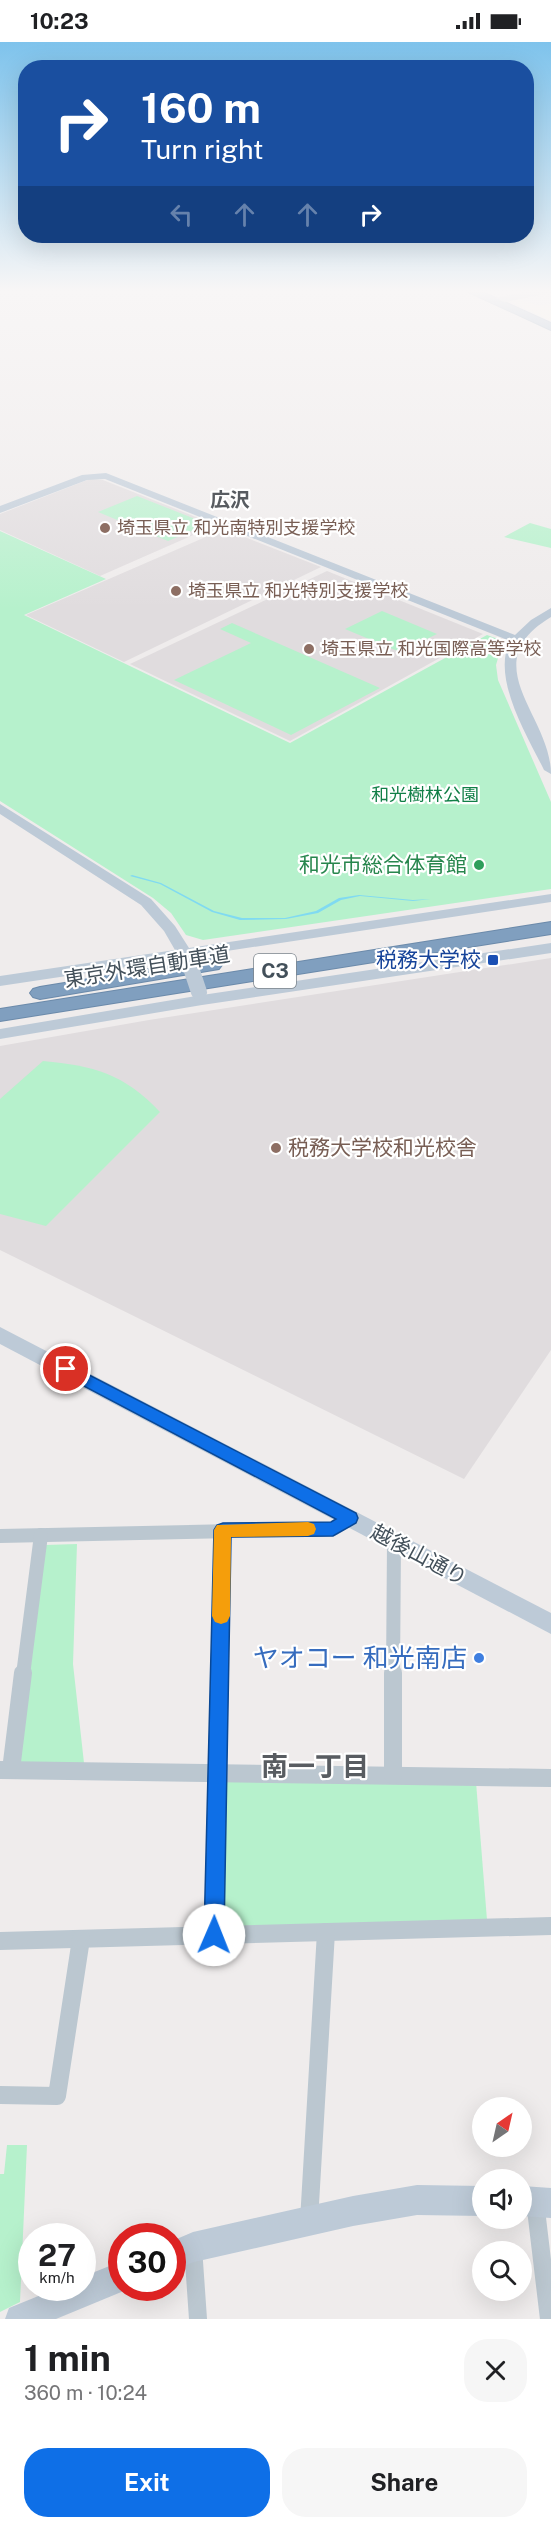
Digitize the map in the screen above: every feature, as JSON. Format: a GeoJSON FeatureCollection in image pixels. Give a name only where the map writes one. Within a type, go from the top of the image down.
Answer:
{"type":"FeatureCollection","features":[{"type":"Feature","properties":{"kind":"highway","name":"東京外環自動車道"},"geometry":{"type":"LineString","coordinates":[[0,1000],[551,914]]}},
{"type":"Feature","properties":{"kind":"highway","name":"東京外環自動車道"},"geometry":{"type":"LineString","coordinates":[[0,1015],[551,928]]}},
{"type":"Feature","properties":{"kind":"street"},"geometry":{"type":"LineString","coordinates":[[0,510],[86,477],[100,475],[113,477],[517,640]]}},
{"type":"Feature","properties":{"kind":"street"},"geometry":{"type":"LineString","coordinates":[[551,612],[530,626],[517,640],[510,659],[510,677],[545,744],[551,771]]}},
{"type":"Feature","properties":{"kind":"street"},"geometry":{"type":"LineString","coordinates":[[0,808],[146,902],[159,914],[186,956],[201,996]]}},
{"type":"Feature","properties":{"kind":"street"},"geometry":{"type":"LineString","coordinates":[[0,981],[186,956],[551,898]]}},
{"type":"Feature","properties":{"kind":"street"},"geometry":{"type":"LineString","coordinates":[[0,1034],[201,996],[551,948]]}},
{"type":"Feature","properties":{"kind":"street","name":"越後山通り"},"geometry":{"type":"LineString","coordinates":[[0,1335],[551,1624]]}},
{"type":"Feature","properties":{"kind":"street"},"geometry":{"type":"LineString","coordinates":[[0,1536],[333,1529],[350,1518]]}},
{"type":"Feature","properties":{"kind":"street"},"geometry":{"type":"LineString","coordinates":[[214,1935],[223,1530]]}},
{"type":"Feature","properties":{"kind":"street"},"geometry":{"type":"LineString","coordinates":[[41,1535],[6,1770],[551,1778]]}},
{"type":"Feature","properties":{"kind":"street"},"geometry":{"type":"LineString","coordinates":[[393,1775],[394,1542]]}},
{"type":"Feature","properties":{"kind":"street"},"geometry":{"type":"LineString","coordinates":[[0,1941],[551,1926]]}},
{"type":"Feature","properties":{"kind":"street"},"geometry":{"type":"LineString","coordinates":[[309,2221],[327,1932]]}},
{"type":"Feature","properties":{"kind":"street"},"geometry":{"type":"LineString","coordinates":[[0,2095],[57,2096],[81,1938]]}},
{"type":"Feature","properties":{"kind":"street"},"geometry":{"type":"LineString","coordinates":[[186,2251],[309,2221],[417,2200],[472,2201]]}},
{"type":"Feature","properties":{"kind":"street"},"geometry":{"type":"LineString","coordinates":[[536,2202],[549,2319]]}},
{"type":"Feature","properties":{"kind":"street"},"geometry":{"type":"LineString","coordinates":[[186,2265],[198,2319]]}},
{"type":"Feature","properties":{"kind":"street"},"geometry":{"type":"LineString","coordinates":[[20,2319],[108,2282]]}},
{"type":"Feature","properties":{"kind":"shaded area","name":"埼玉県立 和光南特別支援学校"},"geometry":{"type":"Polygon","coordinates":[[[90,479],[103,480],[216,525],[100,576],[0,530],[0,514],[90,479]]]}},
{"type":"Feature","properties":{"kind":"shaded area","name":"埼玉県立 和光特別支援学校"},"geometry":{"type":"Polygon","coordinates":[[[224,529],[321,567],[124,662],[26,615],[224,529]]]}},
{"type":"Feature","properties":{"kind":"shaded area","name":"埼玉県立 和光国際高等学校"},"geometry":{"type":"Polygon","coordinates":[[[327,571],[483,634],[290,741],[130,664],[327,571]]]}},
{"type":"Feature","properties":{"kind":"shaded area","name":"税務大学校和光校舎"},"geometry":{"type":"Polygon","coordinates":[[[551,958],[551,1350],[464,1479],[0,1250],[0,1046],[149,1020],[551,958]]]}},
{"type":"Feature","properties":{"kind":"green space"},"geometry":{"type":"Polygon","coordinates":[[[137,496],[208,524],[168,541],[98,512],[137,496]]]}},
{"type":"Feature","properties":{"kind":"green space"},"geometry":{"type":"Polygon","coordinates":[[[530,523],[551,529],[551,548],[504,537],[530,523]]]}},
{"type":"Feature","properties":{"kind":"green space","name":"和光樹林公園"},"geometry":{"type":"Polygon","coordinates":[[[0,531],[106,579],[24,615],[290,743],[487,635],[503,641],[496,665],[498,680],[551,802],[551,889],[203,940],[186,935],[171,913],[153,898],[0,801],[0,531]]]}},
{"type":"Feature","properties":{"kind":"green space"},"geometry":{"type":"Polygon","coordinates":[[[382,611],[437,634],[400,652],[345,629],[382,611]]]}},
{"type":"Feature","properties":{"kind":"green space"},"geometry":{"type":"Polygon","coordinates":[[[232,623],[380,688],[291,735],[174,680],[251,643],[220,629],[232,623]]]}},
{"type":"Feature","properties":{"kind":"green space"},"geometry":{"type":"Polygon","coordinates":[[[43,1061],[93,1069],[107,1074],[133,1088],[160,1112],[46,1226],[0,1214],[0,1099],[43,1061]]]}},
{"type":"Feature","properties":{"kind":"green space"},"geometry":{"type":"Polygon","coordinates":[[[77,1544],[73,1664],[84,1763],[18,1764],[45,1545],[77,1544]]]}},
{"type":"Feature","properties":{"kind":"green space"},"geometry":{"type":"Polygon","coordinates":[[[226,1780],[476,1782],[487,1920],[225,1927],[222,1925],[226,1780]]]}},
{"type":"Feature","properties":{"kind":"green space"},"geometry":{"type":"Polygon","coordinates":[[[7,2145],[27,2145],[24,2223],[18,2223],[18,2301],[20,2302],[0,2312],[0,2174],[4,2174],[7,2145]]]}},
{"type":"Feature","properties":{"kind":"water"},"geometry":{"type":"Polygon","coordinates":[[[130,876],[161,883],[214,911],[242,918],[285,918],[316,911],[339,898],[359,895],[413,900],[431,899],[413,901],[360,896],[341,900],[318,913],[286,919],[240,920],[212,912],[160,884],[130,876]]]}},
{"type":"Feature","properties":{"kind":"slow traffic"},"geometry":{"type":"LineString","coordinates":[[221,1616],[223,1530],[308,1529]]}},
{"type":"Feature","properties":{"kind":"place","name":"埼玉県立 和光南特別支援学校"},"geometry":{"type":"Point","coordinates":[105,528]}},
{"type":"Feature","properties":{"kind":"place","name":"埼玉県立 和光特別支援学校"},"geometry":{"type":"Point","coordinates":[176,591]}},
{"type":"Feature","properties":{"kind":"place","name":"埼玉県立 和光国際高等学校"},"geometry":{"type":"Point","coordinates":[309,649]}},
{"type":"Feature","properties":{"kind":"place","name":"和光市総合体育館"},"geometry":{"type":"Point","coordinates":[479,865]}},
{"type":"Feature","properties":{"kind":"place","name":"税務大学校"},"geometry":{"type":"Point","coordinates":[493,960]}},
{"type":"Feature","properties":{"kind":"place","name":"税務大学校和光校舎"},"geometry":{"type":"Point","coordinates":[276,1148]}},
{"type":"Feature","properties":{"kind":"place","name":"ヤオコー 和光南店"},"geometry":{"type":"Point","coordinates":[479,1658]}},
{"type":"Feature","properties":{"kind":"district","name":"広沢"},"geometry":{"type":"Point","coordinates":[230,500]}},
{"type":"Feature","properties":{"kind":"district","name":"南一丁目"},"geometry":{"type":"Point","coordinates":[315,1767]}},
{"type":"Feature","properties":{"kind":"route"},"geometry":{"type":"LineString","coordinates":[[66,1369],[350,1518],[333,1529],[223,1530],[214,1935]]}}]}
